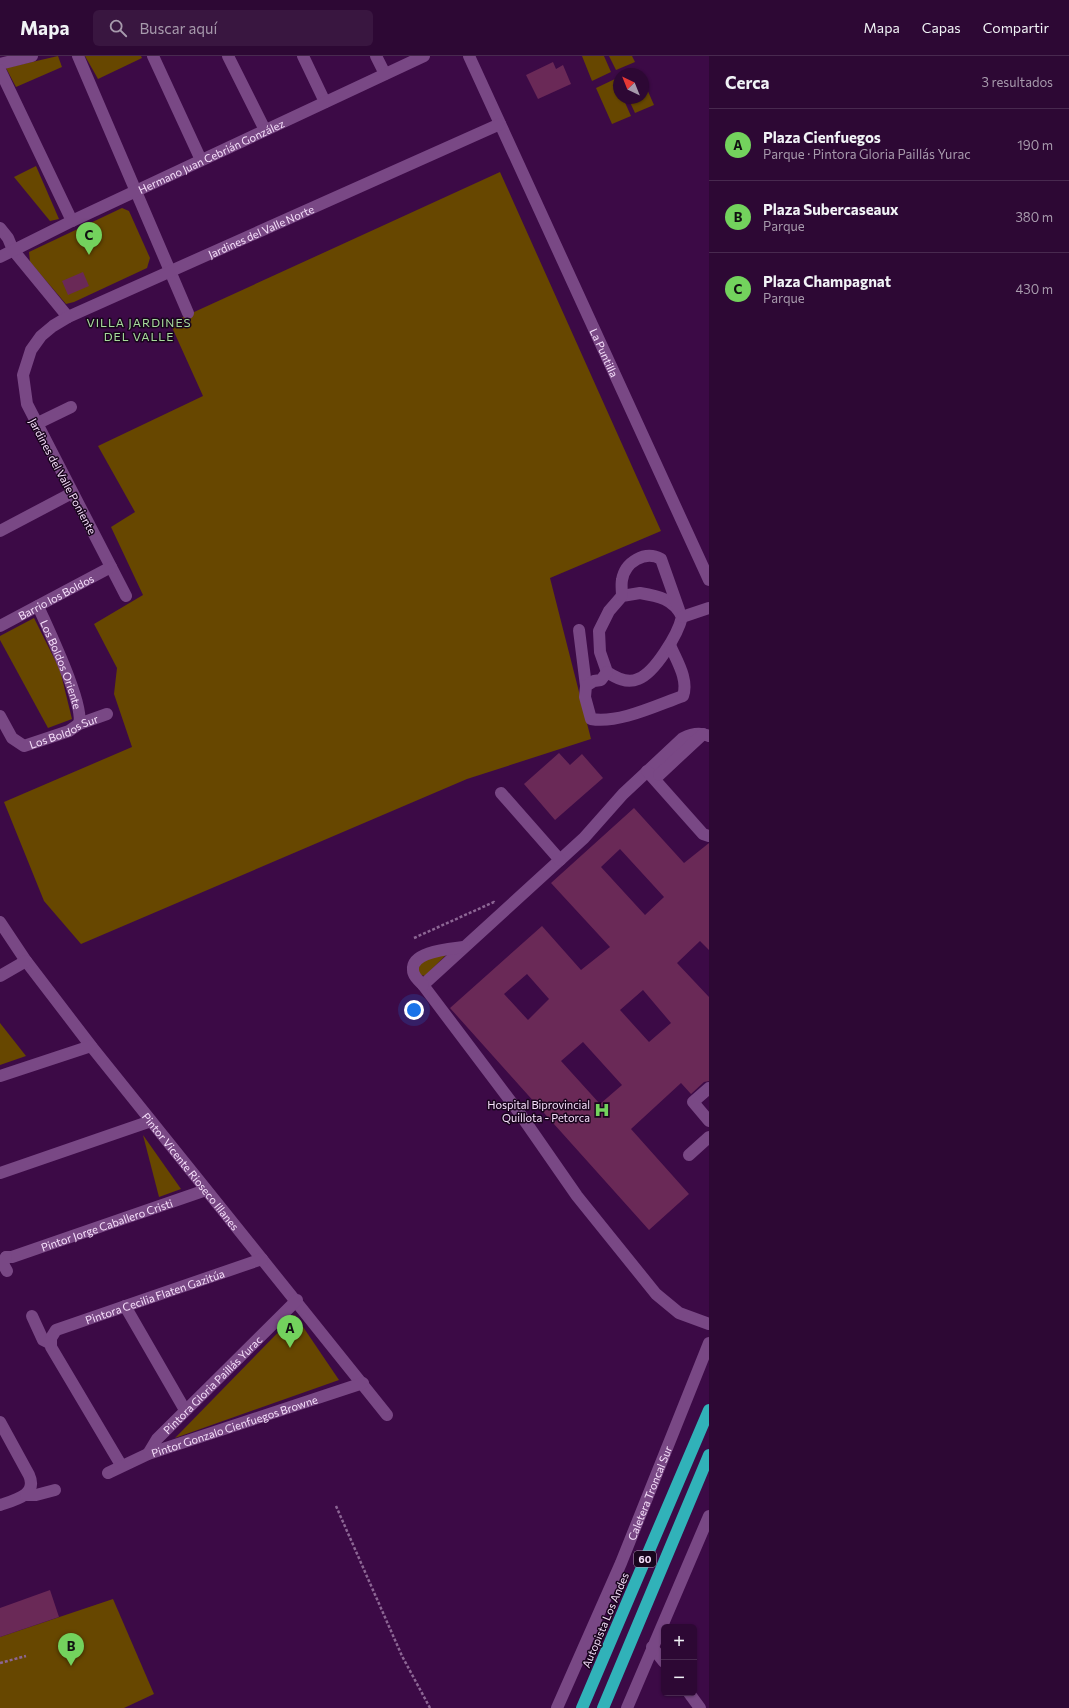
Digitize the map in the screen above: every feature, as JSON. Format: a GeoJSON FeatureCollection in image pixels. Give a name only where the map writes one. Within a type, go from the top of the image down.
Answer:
{"type":"FeatureCollection","features":[{"type":"Feature","properties":{"kind":"highway","name":"Autopista Los Andes"},"geometry":{"type":"LineString","coordinates":[[582,1708],[709,1410]]}},
{"type":"Feature","properties":{"kind":"highway","name":"60"},"geometry":{"type":"LineString","coordinates":[[603,1708],[709,1454]]}},
{"type":"Feature","properties":{"kind":"street"},"geometry":{"type":"LineString","coordinates":[[0,64],[32,56]]}},
{"type":"Feature","properties":{"kind":"street"},"geometry":{"type":"LineString","coordinates":[[78,56],[188,313]]}},
{"type":"Feature","properties":{"kind":"street"},"geometry":{"type":"LineString","coordinates":[[153,56],[201,160]]}},
{"type":"Feature","properties":{"kind":"street"},"geometry":{"type":"LineString","coordinates":[[228,56],[265,130]]}},
{"type":"Feature","properties":{"kind":"street"},"geometry":{"type":"LineString","coordinates":[[303,56],[325,102]]}},
{"type":"Feature","properties":{"kind":"street"},"geometry":{"type":"LineString","coordinates":[[376,56],[385,74]]}},
{"type":"Feature","properties":{"kind":"street","name":"Hermano Juan Cebrián González"},"geometry":{"type":"LineString","coordinates":[[0,257],[72,221],[137,192],[201,160],[424,56]]}},
{"type":"Feature","properties":{"kind":"street","name":"La Puntilla"},"geometry":{"type":"LineString","coordinates":[[469,56],[709,580]]}},
{"type":"Feature","properties":{"kind":"street"},"geometry":{"type":"LineString","coordinates":[[0,70],[72,221]]}},
{"type":"Feature","properties":{"kind":"street","name":"Jardines del Valle Norte"},"geometry":{"type":"LineString","coordinates":[[31,350],[41,336],[53,326],[68,317],[500,124]]}},
{"type":"Feature","properties":{"kind":"street"},"geometry":{"type":"LineString","coordinates":[[0,228],[8,238],[13,250],[68,317]]}},
{"type":"Feature","properties":{"kind":"street","name":"Jardines del Valle Poniente"},"geometry":{"type":"LineString","coordinates":[[31,350],[23,375],[27,404],[126,596]]}},
{"type":"Feature","properties":{"kind":"street"},"geometry":{"type":"LineString","coordinates":[[36,424],[71,407]]}},
{"type":"Feature","properties":{"kind":"street"},"geometry":{"type":"LineString","coordinates":[[0,531],[72,493]]}},
{"type":"Feature","properties":{"kind":"street"},"geometry":{"type":"LineString","coordinates":[[654,555],[661,559],[680,614],[670,645],[657,664],[638,679],[621,681],[607,672],[600,652],[599,631],[609,611],[622,596],[622,579],[629,564],[640,557],[654,555]]}},
{"type":"Feature","properties":{"kind":"street","name":"Barrio los Boldos"},"geometry":{"type":"LineString","coordinates":[[0,626],[111,567]]}},
{"type":"Feature","properties":{"kind":"street"},"geometry":{"type":"LineString","coordinates":[[622,596],[640,594],[657,596],[671,602],[680,614]]}},
{"type":"Feature","properties":{"kind":"street","name":"Los Boldos Oriente"},"geometry":{"type":"LineString","coordinates":[[38,606],[66,670],[78,710],[79,724]]}},
{"type":"Feature","properties":{"kind":"street"},"geometry":{"type":"LineString","coordinates":[[680,614],[709,608]]}},
{"type":"Feature","properties":{"kind":"street"},"geometry":{"type":"LineString","coordinates":[[579,630],[586,686],[585,697],[591,719],[603,721],[623,717],[684,696],[686,688],[684,677],[670,645]]}},
{"type":"Feature","properties":{"kind":"street"},"geometry":{"type":"LineString","coordinates":[[586,686],[594,680],[601,680],[607,672]]}},
{"type":"Feature","properties":{"kind":"street","name":"Los Boldos Sur"},"geometry":{"type":"LineString","coordinates":[[0,716],[12,738],[20,745],[32,744],[61,734],[79,724],[107,714]]}},
{"type":"Feature","properties":{"kind":"street"},"geometry":{"type":"LineString","coordinates":[[423,985],[584,838],[623,794],[683,738],[691,735],[706,735]]}},
{"type":"Feature","properties":{"kind":"street"},"geometry":{"type":"LineString","coordinates":[[659,775],[706,735]]}},
{"type":"Feature","properties":{"kind":"street"},"geometry":{"type":"LineString","coordinates":[[647,772],[703,834],[709,836]]}},
{"type":"Feature","properties":{"kind":"street"},"geometry":{"type":"LineString","coordinates":[[501,793],[560,860]]}},
{"type":"Feature","properties":{"kind":"street","name":"Pintor Vicente Rioseco Illanes"},"geometry":{"type":"LineString","coordinates":[[0,922],[26,961],[91,1046],[206,1190],[297,1300],[388,1415]]}},
{"type":"Feature","properties":{"kind":"street"},"geometry":{"type":"LineString","coordinates":[[464,947],[419,957],[413,964],[414,975],[518,1110],[576,1196],[656,1294],[679,1313],[709,1324]]}},
{"type":"Feature","properties":{"kind":"street"},"geometry":{"type":"LineString","coordinates":[[0,976],[26,961]]}},
{"type":"Feature","properties":{"kind":"street"},"geometry":{"type":"LineString","coordinates":[[0,1076],[91,1046]]}},
{"type":"Feature","properties":{"kind":"street"},"geometry":{"type":"LineString","coordinates":[[709,1088],[693,1102],[709,1121]]}},
{"type":"Feature","properties":{"kind":"street"},"geometry":{"type":"LineString","coordinates":[[0,1173],[151,1121]]}},
{"type":"Feature","properties":{"kind":"street"},"geometry":{"type":"LineString","coordinates":[[689,1155],[709,1137]]}},
{"type":"Feature","properties":{"kind":"street","name":"Pintor Jorge Caballero Cristi"},"geometry":{"type":"LineString","coordinates":[[3,1254],[12,1257],[206,1190]]}},
{"type":"Feature","properties":{"kind":"street"},"geometry":{"type":"LineString","coordinates":[[3,1254],[2,1264],[7,1271]]}},
{"type":"Feature","properties":{"kind":"street","name":"Pintora Cecilia Flaten Gazitúa"},"geometry":{"type":"LineString","coordinates":[[51,1341],[56,1330],[262,1259]]}},
{"type":"Feature","properties":{"kind":"street","name":"Pintora Gloria Paillás Yurac"},"geometry":{"type":"LineString","coordinates":[[148,1454],[157,1439],[185,1410],[297,1300]]}},
{"type":"Feature","properties":{"kind":"street"},"geometry":{"type":"LineString","coordinates":[[124,1306],[185,1410]]}},
{"type":"Feature","properties":{"kind":"street"},"geometry":{"type":"LineString","coordinates":[[32,1316],[43,1340],[51,1341],[121,1466]]}},
{"type":"Feature","properties":{"kind":"street","name":"Caletera Troncal Sur"},"geometry":{"type":"LineString","coordinates":[[558,1708],[624,1556],[709,1343]]}},
{"type":"Feature","properties":{"kind":"street","name":"Pintor Gonzalo Cienfuegos Browne"},"geometry":{"type":"LineString","coordinates":[[108,1473],[148,1454],[363,1383]]}},
{"type":"Feature","properties":{"kind":"street"},"geometry":{"type":"LineString","coordinates":[[0,1422],[31,1478],[30,1489],[26,1495]]}},
{"type":"Feature","properties":{"kind":"street"},"geometry":{"type":"LineString","coordinates":[[0,1504],[26,1495],[36,1495],[55,1490]]}},
{"type":"Feature","properties":{"kind":"street"},"geometry":{"type":"LineString","coordinates":[[627,1708],[709,1516]]}},
{"type":"Feature","properties":{"kind":"street"},"geometry":{"type":"LineString","coordinates":[[652,1647],[662,1660]]}},
{"type":"Feature","properties":{"kind":"street"},"geometry":{"type":"LineString","coordinates":[[691,1696],[700,1708]]}},
{"type":"Feature","properties":{"kind":"path"},"geometry":{"type":"LineString","coordinates":[[414,938],[494,902],[503,911]]}},
{"type":"Feature","properties":{"kind":"path"},"geometry":{"type":"LineString","coordinates":[[336,1506],[402,1656],[430,1708]]}},
{"type":"Feature","properties":{"kind":"path"},"geometry":{"type":"LineString","coordinates":[[0,1663],[26,1656]]}},
{"type":"Feature","properties":{"kind":"shaded area"},"geometry":{"type":"Polygon","coordinates":[[[58,56],[62,67],[16,87],[6,68],[58,56]]]}},
{"type":"Feature","properties":{"kind":"shaded area"},"geometry":{"type":"Polygon","coordinates":[[[85,56],[141,56],[142,58],[98,79],[85,56]]]}},
{"type":"Feature","properties":{"kind":"shaded area"},"geometry":{"type":"Polygon","coordinates":[[[582,56],[604,56],[611,72],[592,81],[582,56]]]}},
{"type":"Feature","properties":{"kind":"shaded area"},"geometry":{"type":"Polygon","coordinates":[[[609,56],[632,56],[635,62],[621,68],[615,68],[609,56]]]}},
{"type":"Feature","properties":{"kind":"shaded area"},"geometry":{"type":"Polygon","coordinates":[[[613,80],[613,104],[626,104],[631,116],[612,124],[596,88],[613,80]]]}},
{"type":"Feature","properties":{"kind":"shaded area"},"geometry":{"type":"Polygon","coordinates":[[[649,94],[654,105],[635,113],[631,104],[649,104],[649,94]]]}},
{"type":"Feature","properties":{"kind":"shaded area"},"geometry":{"type":"Polygon","coordinates":[[[36,166],[59,219],[50,221],[14,177],[36,166]]]}},
{"type":"Feature","properties":{"kind":"shaded area"},"geometry":{"type":"Polygon","coordinates":[[[500,172],[661,531],[550,578],[591,739],[467,779],[81,944],[44,901],[4,802],[132,747],[114,694],[117,668],[94,624],[143,595],[111,527],[135,512],[98,446],[203,396],[170,323],[500,172]]]}},
{"type":"Feature","properties":{"kind":"shaded area"},"geometry":{"type":"Polygon","coordinates":[[[122,208],[129,211],[150,258],[147,268],[74,302],[66,304],[30,262],[29,252],[122,208]]]}},
{"type":"Feature","properties":{"kind":"shaded area"},"geometry":{"type":"Polygon","coordinates":[[[34,618],[60,670],[72,719],[48,728],[0,640],[0,636],[34,618]]]}},
{"type":"Feature","properties":{"kind":"shaded area"},"geometry":{"type":"Polygon","coordinates":[[[448,953],[425,976],[421,975],[417,969],[417,963],[448,953]]]}},
{"type":"Feature","properties":{"kind":"shaded area"},"geometry":{"type":"Polygon","coordinates":[[[0,1023],[26,1056],[0,1065],[0,1023]]]}},
{"type":"Feature","properties":{"kind":"shaded area"},"geometry":{"type":"Polygon","coordinates":[[[143,1135],[181,1189],[159,1197],[143,1135]]]}},
{"type":"Feature","properties":{"kind":"shaded area"},"geometry":{"type":"Polygon","coordinates":[[[295,1315],[339,1380],[175,1438],[295,1315]]]}},
{"type":"Feature","properties":{"kind":"shaded area"},"geometry":{"type":"Polygon","coordinates":[[[113,1599],[154,1694],[124,1708],[0,1708],[0,1637],[113,1599]]]}},
{"type":"Feature","properties":{"kind":"building"},"geometry":{"type":"Polygon","coordinates":[[[553,62],[556,69],[563,65],[571,84],[538,99],[526,75],[553,62]]]}},
{"type":"Feature","properties":{"kind":"building"},"geometry":{"type":"Polygon","coordinates":[[[83,272],[89,286],[68,295],[62,281],[83,272]]]}},
{"type":"Feature","properties":{"kind":"building"},"geometry":{"type":"Polygon","coordinates":[[[559,753],[570,765],[582,754],[603,778],[555,820],[524,784],[559,753]]]}},
{"type":"Feature","properties":{"kind":"building"},"geometry":{"type":"Polygon","coordinates":[[[634,808],[684,863],[709,843],[709,950],[700,941],[677,963],[709,997],[709,1081],[704,1082],[691,1094],[681,1083],[631,1129],[689,1194],[649,1230],[450,1008],[542,926],[581,970],[610,947],[551,883],[634,808]],[[620,849],[601,867],[645,915],[664,897],[620,849]],[[527,974],[504,994],[528,1020],[549,999],[527,974]],[[643,990],[620,1010],[649,1042],[671,1023],[643,990]],[[583,1042],[561,1061],[600,1104],[622,1085],[583,1042]]]}},
{"type":"Feature","properties":{"kind":"building"},"geometry":{"type":"Polygon","coordinates":[[[50,1590],[59,1617],[0,1637],[0,1608],[50,1590]]]}},
{"type":"Feature","properties":{"kind":"place","name":"Plaza Champagnat"},"geometry":{"type":"Point","coordinates":[89,255]}},
{"type":"Feature","properties":{"kind":"place","name":"Hospital Biprovincial Quillota - Petorca"},"geometry":{"type":"Point","coordinates":[602,1110]}},
{"type":"Feature","properties":{"kind":"place","name":"Plaza Cienfuegos"},"geometry":{"type":"Point","coordinates":[290,1348]}},
{"type":"Feature","properties":{"kind":"place","name":"Plaza Subercaseaux"},"geometry":{"type":"Point","coordinates":[71,1666]}},
{"type":"Feature","properties":{"kind":"district","name":"VILLA JARDINES DEL VALLE"},"geometry":{"type":"Point","coordinates":[139,329]}}]}
